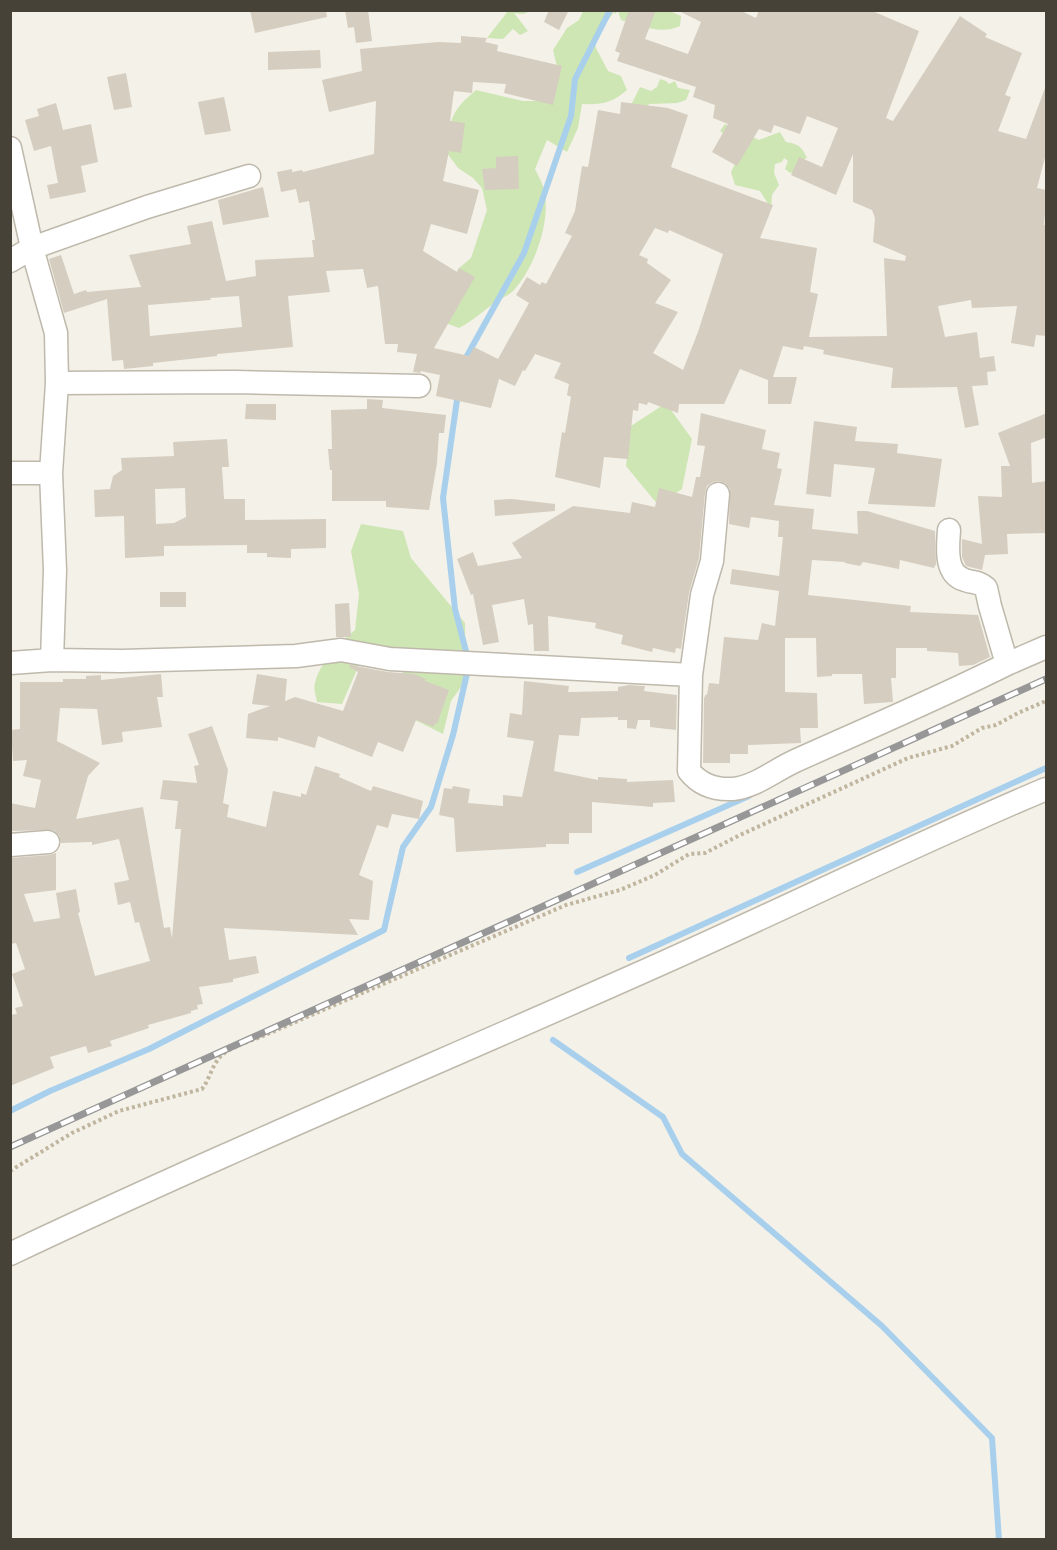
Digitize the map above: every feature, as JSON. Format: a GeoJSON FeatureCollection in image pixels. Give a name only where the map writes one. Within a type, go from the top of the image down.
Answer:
{"type":"FeatureCollection","features":[{"type":"Feature","properties":{"kind":"street"},"geometry":{"type":"LineString","coordinates":[[10,148],[32,249],[56,333],[57,383],[51,473],[55,570],[52,660]]}},
{"type":"Feature","properties":{"kind":"street"},"geometry":{"type":"LineString","coordinates":[[10,261],[32,249],[157,204],[249,176]]}},
{"type":"Feature","properties":{"kind":"street"},"geometry":{"type":"LineString","coordinates":[[57,383],[235,382],[419,386]]}},
{"type":"Feature","properties":{"kind":"street"},"geometry":{"type":"LineString","coordinates":[[10,473],[51,473]]}},
{"type":"Feature","properties":{"kind":"street"},"geometry":{"type":"LineString","coordinates":[[718,494],[712,561],[702,595],[691,675],[689,771],[696,780],[711,788],[734,789],[752,783],[794,761],[926,704],[1047,647]]}},
{"type":"Feature","properties":{"kind":"street"},"geometry":{"type":"LineString","coordinates":[[949,530],[948,562],[956,574],[964,580],[978,581],[986,588],[1007,664]]}},
{"type":"Feature","properties":{"kind":"street"},"geometry":{"type":"LineString","coordinates":[[10,663],[52,660],[122,661],[296,656],[341,651],[390,659],[691,675]]}},
{"type":"Feature","properties":{"kind":"street"},"geometry":{"type":"LineString","coordinates":[[10,1254],[133,1196],[669,961],[823,888],[1047,789]]}},
{"type":"Feature","properties":{"kind":"street"},"geometry":{"type":"LineString","coordinates":[[10,845],[48,842]]}},
{"type":"Feature","properties":{"kind":"path"},"geometry":{"type":"LineString","coordinates":[[10,1171],[72,1133],[119,1111],[202,1089],[209,1081],[211,1070],[222,1055],[263,1036],[566,905],[620,890],[655,874],[689,854],[705,853],[908,758],[952,746],[982,728],[996,725],[1018,712],[1047,701]]}},
{"type":"Feature","properties":{"kind":"green space"},"geometry":{"type":"Polygon","coordinates":[[[508,11],[531,11],[523,14],[514,13],[528,31],[520,35],[513,29],[503,39],[487,38],[508,11]]]}},
{"type":"Feature","properties":{"kind":"green space"},"geometry":{"type":"Polygon","coordinates":[[[583,11],[618,11],[615,14],[614,12],[594,39],[608,71],[621,76],[627,90],[606,102],[582,104],[578,128],[567,152],[547,140],[535,169],[543,186],[545,198],[544,227],[535,256],[521,281],[511,292],[459,328],[443,322],[458,269],[471,258],[487,210],[482,188],[473,178],[458,168],[447,153],[453,117],[461,104],[476,90],[523,101],[544,101],[557,67],[553,50],[567,28],[579,20],[583,11]]]}},
{"type":"Feature","properties":{"kind":"green space"},"geometry":{"type":"Polygon","coordinates":[[[618,11],[670,11],[681,16],[680,26],[665,30],[643,27],[621,20],[618,11]]]}},
{"type":"Feature","properties":{"kind":"green space"},"geometry":{"type":"Polygon","coordinates":[[[660,79],[669,84],[675,81],[678,88],[690,90],[686,100],[677,103],[649,104],[641,115],[629,109],[640,87],[651,91],[657,87],[660,79]]]}},
{"type":"Feature","properties":{"kind":"green space"},"geometry":{"type":"Polygon","coordinates":[[[725,124],[759,140],[780,132],[786,142],[797,145],[805,154],[807,158],[798,162],[794,172],[790,173],[785,169],[788,161],[784,158],[782,162],[775,164],[774,173],[779,185],[772,195],[771,209],[760,191],[735,185],[731,172],[738,158],[733,140],[720,131],[725,124]]]}},
{"type":"Feature","properties":{"kind":"green space"},"geometry":{"type":"Polygon","coordinates":[[[666,403],[692,439],[682,489],[658,505],[626,466],[631,426],[666,403]]]}},
{"type":"Feature","properties":{"kind":"green space"},"geometry":{"type":"Polygon","coordinates":[[[361,524],[403,531],[411,558],[465,623],[466,680],[451,701],[443,734],[407,716],[391,701],[405,667],[362,658],[342,704],[317,702],[314,685],[317,675],[326,660],[355,630],[359,594],[351,551],[361,524]]]}},
{"type":"Feature","properties":{"kind":"building"},"geometry":{"type":"Polygon","coordinates":[[[250,10],[326,10],[327,17],[255,33],[250,10]]]}},
{"type":"Feature","properties":{"kind":"building"},"geometry":{"type":"Polygon","coordinates":[[[345,10],[368,10],[372,41],[356,43],[354,27],[348,28],[345,10]]]}},
{"type":"Feature","properties":{"kind":"building"},"geometry":{"type":"Polygon","coordinates":[[[549,10],[569,10],[559,30],[544,22],[549,10]]]}},
{"type":"Feature","properties":{"kind":"building"},"geometry":{"type":"Polygon","coordinates":[[[629,10],[656,10],[645,39],[688,54],[701,22],[677,10],[739,10],[756,18],[759,10],[870,10],[919,31],[886,118],[893,121],[960,16],[987,34],[985,37],[1022,53],[1005,95],[1011,97],[998,131],[1026,139],[1045,88],[1047,89],[1047,150],[1037,188],[1047,190],[1044,225],[1047,225],[1047,336],[1036,335],[1034,347],[1011,343],[1017,306],[972,308],[971,300],[938,306],[945,337],[977,332],[980,358],[994,356],[996,371],[987,372],[988,385],[972,386],[979,425],[965,428],[957,387],[891,388],[893,368],[823,354],[824,350],[804,346],[803,350],[783,346],[773,377],[797,377],[791,404],[768,404],[768,380],[740,369],[724,404],[679,404],[678,413],[648,402],[647,405],[639,403],[638,411],[633,410],[628,459],[604,457],[600,488],[555,477],[562,432],[565,433],[571,397],[567,395],[569,384],[554,378],[561,363],[535,354],[515,386],[499,379],[491,408],[436,396],[440,375],[421,371],[420,373],[413,372],[417,354],[397,352],[398,344],[385,344],[378,286],[367,288],[363,269],[326,271],[330,292],[288,296],[293,347],[217,354],[217,356],[153,363],[153,366],[124,369],[123,360],[112,361],[107,299],[64,313],[49,259],[61,255],[74,294],[86,290],[87,292],[141,287],[129,255],[191,244],[187,226],[212,221],[226,281],[256,276],[255,260],[314,257],[312,240],[315,240],[309,201],[299,203],[296,189],[281,192],[277,172],[292,169],[292,172],[302,170],[303,172],[374,154],[376,101],[329,112],[322,80],[362,71],[360,49],[438,42],[461,43],[461,36],[487,38],[485,42],[498,45],[497,51],[562,66],[553,105],[504,93],[506,84],[473,82],[472,93],[454,91],[450,121],[465,123],[461,153],[449,151],[443,181],[479,190],[467,234],[431,224],[423,251],[457,272],[459,268],[475,277],[434,348],[469,356],[474,347],[498,359],[529,303],[516,295],[527,277],[540,285],[542,282],[546,284],[572,236],[565,233],[575,211],[582,166],[588,167],[598,110],[620,114],[621,102],[668,108],[688,115],[671,167],[773,205],[760,238],[817,248],[810,292],[818,294],[809,337],[887,336],[884,258],[905,261],[906,256],[873,242],[875,218],[872,210],[853,202],[853,154],[836,195],[791,175],[799,157],[822,167],[838,128],[807,116],[800,134],[774,125],[771,133],[759,129],[737,166],[712,152],[728,124],[713,118],[715,105],[693,97],[696,87],[617,61],[620,53],[615,51],[629,10]],[[655,228],[639,255],[648,259],[647,263],[671,280],[655,303],[678,312],[653,353],[683,370],[723,254],[669,230],[668,233],[655,228]],[[239,296],[148,305],[150,336],[242,327],[239,296]]]}},
{"type":"Feature","properties":{"kind":"building"},"geometry":{"type":"Polygon","coordinates":[[[320,50],[321,68],[268,70],[268,52],[320,50]]]}},
{"type":"Feature","properties":{"kind":"building"},"geometry":{"type":"Polygon","coordinates":[[[126,73],[132,107],[114,110],[107,77],[126,73]]]}},
{"type":"Feature","properties":{"kind":"building"},"geometry":{"type":"Polygon","coordinates":[[[224,97],[231,131],[205,135],[198,102],[224,97]]]}},
{"type":"Feature","properties":{"kind":"building"},"geometry":{"type":"Polygon","coordinates":[[[56,103],[63,130],[91,124],[98,162],[81,166],[86,192],[50,199],[47,185],[58,183],[51,146],[34,151],[25,120],[39,116],[37,109],[56,103]]]}},
{"type":"Feature","properties":{"kind":"building"},"geometry":{"type":"Polygon","coordinates":[[[518,156],[519,189],[485,190],[482,169],[496,168],[496,157],[518,156]]]}},
{"type":"Feature","properties":{"kind":"building"},"geometry":{"type":"Polygon","coordinates":[[[263,187],[269,217],[223,225],[218,200],[263,187]]]}},
{"type":"Feature","properties":{"kind":"building"},"geometry":{"type":"Polygon","coordinates":[[[367,399],[383,400],[382,408],[446,415],[444,433],[439,433],[437,463],[429,510],[386,507],[386,501],[332,501],[332,470],[330,470],[328,449],[332,449],[331,410],[367,409],[367,399]]]}},
{"type":"Feature","properties":{"kind":"building"},"geometry":{"type":"Polygon","coordinates":[[[246,404],[276,404],[276,420],[245,419],[246,404]]]}},
{"type":"Feature","properties":{"kind":"building"},"geometry":{"type":"Polygon","coordinates":[[[701,413],[766,430],[762,449],[780,453],[777,468],[782,469],[774,505],[814,509],[812,529],[858,534],[857,511],[867,511],[935,531],[936,564],[934,568],[900,560],[899,569],[863,562],[860,566],[845,562],[812,560],[808,595],[911,606],[910,612],[978,615],[990,657],[973,665],[959,666],[958,653],[927,651],[927,648],[896,648],[896,678],[891,678],[893,702],[864,704],[862,674],[832,674],[832,676],[817,677],[816,638],[785,638],[785,692],[817,693],[818,728],[800,728],[801,743],[748,745],[748,754],[730,754],[730,763],[703,763],[704,698],[707,695],[709,683],[719,684],[724,637],[758,640],[762,623],[775,626],[779,591],[730,584],[732,569],[779,576],[783,537],[778,537],[779,521],[751,517],[749,528],[729,524],[730,489],[725,483],[719,481],[707,486],[705,493],[699,558],[689,593],[681,649],[676,648],[675,653],[653,648],[652,652],[621,644],[623,635],[595,628],[596,623],[548,616],[549,651],[534,651],[533,624],[528,625],[524,599],[492,605],[499,642],[483,645],[473,594],[471,595],[457,559],[473,552],[478,566],[522,558],[512,543],[573,506],[630,513],[632,502],[655,507],[659,488],[692,497],[696,477],[700,477],[705,446],[697,445],[701,413]]]}},
{"type":"Feature","properties":{"kind":"building"},"geometry":{"type":"Polygon","coordinates":[[[1047,413],[1047,437],[1031,443],[1032,483],[1047,481],[1047,533],[1007,534],[1008,554],[985,555],[982,570],[966,566],[962,557],[962,539],[982,544],[978,496],[1002,497],[1001,466],[1010,466],[998,433],[1047,413]]]}},
{"type":"Feature","properties":{"kind":"building"},"geometry":{"type":"Polygon","coordinates":[[[814,421],[857,427],[855,441],[898,444],[897,453],[942,459],[935,507],[868,504],[875,468],[834,464],[831,497],[806,494],[814,421]]]}},
{"type":"Feature","properties":{"kind":"building"},"geometry":{"type":"Polygon","coordinates":[[[227,439],[229,467],[222,467],[224,499],[245,499],[245,520],[326,519],[326,548],[291,549],[291,558],[267,557],[267,553],[247,553],[247,545],[164,546],[164,556],[125,558],[124,516],[95,517],[94,490],[110,489],[113,476],[122,470],[121,458],[174,456],[173,442],[227,439]],[[185,488],[155,489],[156,524],[174,523],[186,517],[185,488]]]}},
{"type":"Feature","properties":{"kind":"building"},"geometry":{"type":"Polygon","coordinates":[[[512,499],[555,504],[555,511],[495,516],[494,500],[512,499]]]}},
{"type":"Feature","properties":{"kind":"building"},"geometry":{"type":"Polygon","coordinates":[[[160,592],[186,592],[186,607],[160,607],[160,592]]]}},
{"type":"Feature","properties":{"kind":"building"},"geometry":{"type":"Polygon","coordinates":[[[349,603],[351,637],[336,637],[335,604],[349,603]]]}},
{"type":"Feature","properties":{"kind":"building"},"geometry":{"type":"Polygon","coordinates":[[[350,665],[414,674],[449,690],[437,724],[435,723],[434,727],[416,720],[403,752],[378,742],[372,757],[318,736],[315,748],[278,737],[278,741],[246,738],[248,714],[270,706],[252,704],[257,674],[287,679],[285,701],[295,697],[343,711],[358,672],[349,667],[350,665]]]}},
{"type":"Feature","properties":{"kind":"building"},"geometry":{"type":"Polygon","coordinates":[[[161,674],[163,697],[157,697],[162,727],[122,732],[123,742],[102,745],[97,709],[60,708],[57,741],[100,763],[88,776],[76,819],[143,807],[164,928],[170,927],[172,938],[181,829],[175,829],[178,801],[160,799],[163,780],[197,783],[194,766],[199,765],[188,734],[212,726],[228,770],[223,803],[229,805],[227,817],[266,827],[273,791],[301,797],[301,793],[306,795],[315,766],[340,774],[339,777],[371,791],[373,786],[423,801],[419,819],[392,814],[388,828],[377,825],[359,875],[373,881],[369,920],[349,919],[358,935],[224,928],[229,960],[256,956],[259,973],[233,979],[233,982],[199,987],[203,1004],[197,1005],[198,1009],[191,1013],[148,1025],[149,1028],[110,1041],[112,1046],[88,1053],[86,1046],[50,1057],[54,1068],[10,1086],[10,1015],[17,1014],[15,1008],[23,1006],[12,974],[25,969],[16,943],[10,944],[10,858],[56,853],[56,890],[24,894],[34,922],[60,918],[56,893],[76,889],[80,912],[78,913],[95,976],[150,961],[139,922],[135,923],[130,902],[118,905],[114,883],[129,880],[119,839],[92,845],[92,842],[61,843],[59,835],[53,830],[10,831],[10,803],[35,808],[41,780],[23,776],[27,760],[13,761],[11,730],[20,729],[20,682],[63,682],[63,679],[86,679],[86,676],[101,675],[101,680],[161,674]]]}},
{"type":"Feature","properties":{"kind":"building"},"geometry":{"type":"Polygon","coordinates":[[[524,681],[569,686],[568,692],[618,691],[618,687],[629,685],[645,686],[644,691],[677,695],[676,730],[650,727],[650,720],[638,720],[636,729],[627,728],[627,720],[618,720],[618,717],[581,718],[579,736],[559,735],[554,771],[598,780],[598,777],[627,779],[627,782],[673,780],[675,802],[653,803],[653,807],[592,802],[592,833],[569,833],[569,844],[456,852],[454,818],[439,815],[444,788],[452,789],[453,786],[470,789],[468,803],[503,806],[503,795],[522,797],[534,741],[507,737],[510,713],[522,715],[524,681]]]}},
{"type":"Feature","properties":{"kind":"waterway"},"geometry":{"type":"LineString","coordinates":[[463,363],[524,253],[571,116],[575,79],[610,10]]}},
{"type":"Feature","properties":{"kind":"waterway"},"geometry":{"type":"LineString","coordinates":[[458,393],[443,498],[455,609],[468,659]]}},
{"type":"Feature","properties":{"kind":"waterway"},"geometry":{"type":"LineString","coordinates":[[10,1111],[50,1091],[149,1049],[384,930],[403,847],[431,807],[453,735],[468,669]]}},
{"type":"Feature","properties":{"kind":"waterway"},"geometry":{"type":"LineString","coordinates":[[629,958],[1046,768]]}},
{"type":"Feature","properties":{"kind":"waterway"},"geometry":{"type":"LineString","coordinates":[[577,872],[749,796]]}},
{"type":"Feature","properties":{"kind":"waterway"},"geometry":{"type":"LineString","coordinates":[[553,1040],[663,1117],[682,1154],[882,1326],[992,1438],[999,1540]]}},
{"type":"Feature","properties":{"kind":"railway"},"geometry":{"type":"LineString","coordinates":[[10,1147],[1046,679]]}}]}
